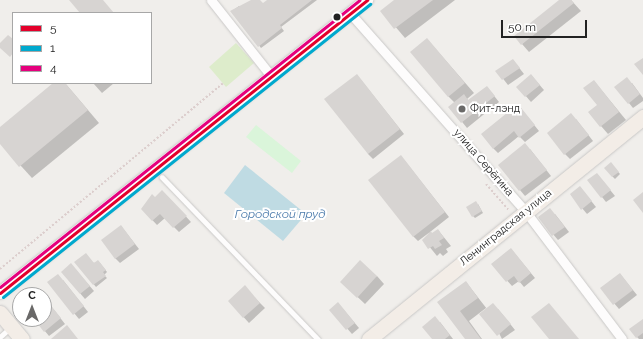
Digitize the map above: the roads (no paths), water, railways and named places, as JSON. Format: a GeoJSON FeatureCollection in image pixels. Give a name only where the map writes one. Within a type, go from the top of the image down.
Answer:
{"type":"FeatureCollection","features":[{"type":"Feature","properties":{"kind":"main road","name":"Ленинградская улица"},"geometry":{"type":"LineString","coordinates":[[369,339],[643,117]]}},
{"type":"Feature","properties":{"kind":"main road"},"geometry":{"type":"LineString","coordinates":[[0,313],[22,339]]}},
{"type":"Feature","properties":{"kind":"street"},"geometry":{"type":"LineString","coordinates":[[211,0],[253,58],[271,76]]}},
{"type":"Feature","properties":{"kind":"street"},"geometry":{"type":"LineString","coordinates":[[0,293],[367,0]]}},
{"type":"Feature","properties":{"kind":"street","name":"улица Серёгина"},"geometry":{"type":"LineString","coordinates":[[350,13],[526,212],[622,339]]}},
{"type":"Feature","properties":{"kind":"lane"},"geometry":{"type":"LineString","coordinates":[[162,177],[318,339]]}},
{"type":"Feature","properties":{"kind":"lane"},"geometry":{"type":"LineString","coordinates":[[0,337],[12,327]]}},
{"type":"Feature","properties":{"kind":"water","name":"Городской пруд"},"geometry":{"type":"Polygon","coordinates":[[[245,165],[306,214],[283,241],[224,193],[245,165]]]}},
{"type":"Feature","properties":{"kind":"place","name":"Фит-лэнд"},"geometry":{"type":"Point","coordinates":[462,109]}}]}
